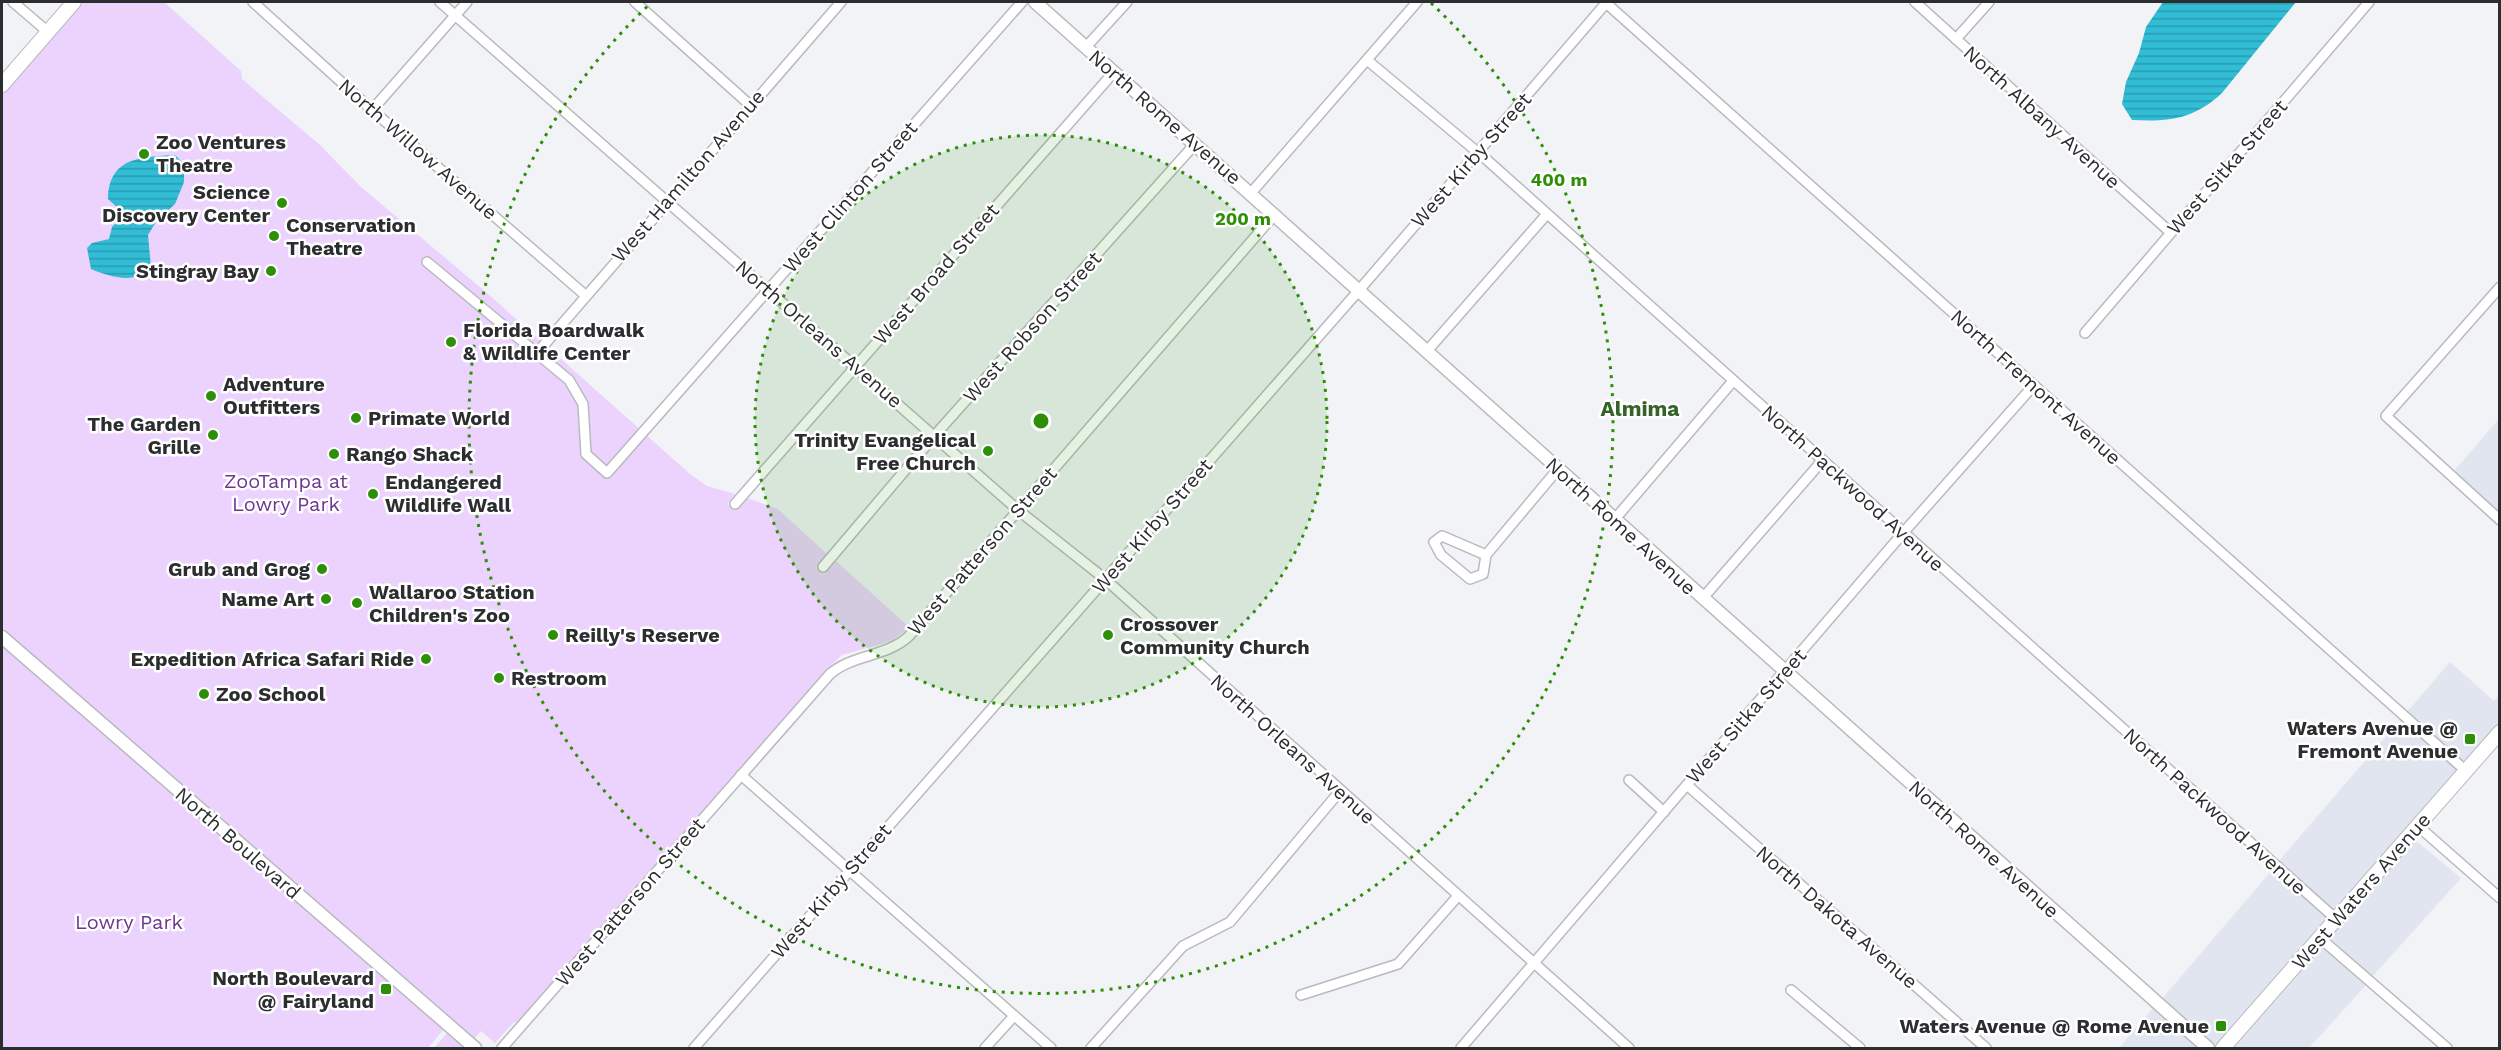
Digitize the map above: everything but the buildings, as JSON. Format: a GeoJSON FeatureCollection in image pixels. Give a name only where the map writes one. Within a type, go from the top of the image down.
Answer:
{"type":"FeatureCollection","features":[{"type":"Feature","properties":{"kind":"main road"},"geometry":{"type":"LineString","coordinates":[[2,85],[74,2]]}},
{"type":"Feature","properties":{"kind":"main road","name":"West Waters Avenue"},"geometry":{"type":"LineString","coordinates":[[2223,1048],[2499,732]]}},
{"type":"Feature","properties":{"kind":"street"},"geometry":{"type":"LineString","coordinates":[[13,2],[48,32]]}},
{"type":"Feature","properties":{"kind":"street","name":"North Willow Avenue"},"geometry":{"type":"LineString","coordinates":[[253,2],[372,110],[585,295]]}},
{"type":"Feature","properties":{"kind":"street","name":"North Orleans Avenue"},"geometry":{"type":"LineString","coordinates":[[440,2],[665,202],[856,364],[1018,510],[1105,579],[1629,1048]]}},
{"type":"Feature","properties":{"kind":"street"},"geometry":{"type":"LineString","coordinates":[[372,110],[467,2]]}},
{"type":"Feature","properties":{"kind":"street"},"geometry":{"type":"LineString","coordinates":[[635,2],[750,105]]}},
{"type":"Feature","properties":{"kind":"street","name":"West Clinton Street"},"geometry":{"type":"LineString","coordinates":[[537,353],[569,380],[583,404],[586,454],[607,473],[1023,2]]}},
{"type":"Feature","properties":{"kind":"street","name":"North Rome Avenue"},"geometry":{"type":"LineString","coordinates":[[1035,2],[2208,1048]]}},
{"type":"Feature","properties":{"kind":"street"},"geometry":{"type":"LineString","coordinates":[[1086,47],[1127,2]]}},
{"type":"Feature","properties":{"kind":"street"},"geometry":{"type":"LineString","coordinates":[[1251,193],[1417,2]]}},
{"type":"Feature","properties":{"kind":"street","name":"West Kirby Street"},"geometry":{"type":"LineString","coordinates":[[694,1048],[1359,290],[1606,2]]}},
{"type":"Feature","properties":{"kind":"street","name":"North Fremont Avenue"},"geometry":{"type":"LineString","coordinates":[[1606,2],[2466,771]]}},
{"type":"Feature","properties":{"kind":"street","name":"North Albany Avenue"},"geometry":{"type":"LineString","coordinates":[[1915,2],[2170,232]]}},
{"type":"Feature","properties":{"kind":"street"},"geometry":{"type":"LineString","coordinates":[[1956,39],[1989,2]]}},
{"type":"Feature","properties":{"kind":"street","name":"West Sitka Street"},"geometry":{"type":"LineString","coordinates":[[2085,333],[2369,2]]}},
{"type":"Feature","properties":{"kind":"street","name":"West Hamilton Avenue"},"geometry":{"type":"LineString","coordinates":[[537,353],[837,3]]}},
{"type":"Feature","properties":{"kind":"street","name":"North Packwood Avenue"},"geometry":{"type":"LineString","coordinates":[[1367,60],[1547,214],[2336,919]]}},
{"type":"Feature","properties":{"kind":"street","name":"West Broad Street"},"geometry":{"type":"LineString","coordinates":[[735,504],[1114,72]]}},
{"type":"Feature","properties":{"kind":"street","name":"West Robson Street"},"geometry":{"type":"LineString","coordinates":[[823,567],[935,435],[1195,144]]}},
{"type":"Feature","properties":{"kind":"street","name":"West Patterson Street"},"geometry":{"type":"LineString","coordinates":[[502,1048],[836,669],[856,658],[891,648],[909,636],[1275,214]]}},
{"type":"Feature","properties":{"kind":"street"},"geometry":{"type":"LineString","coordinates":[[1427,351],[1547,214]]}},
{"type":"Feature","properties":{"kind":"street"},"geometry":{"type":"LineString","coordinates":[[428,262],[537,353]]}},
{"type":"Feature","properties":{"kind":"street"},"geometry":{"type":"LineString","coordinates":[[2498,292],[2386,416],[2499,520]]}},
{"type":"Feature","properties":{"kind":"street"},"geometry":{"type":"LineString","coordinates":[[1614,520],[1733,381]]}},
{"type":"Feature","properties":{"kind":"street","name":"West Sitka Street"},"geometry":{"type":"LineString","coordinates":[[1461,1048],[1784,671],[2034,385]]}},
{"type":"Feature","properties":{"kind":"street"},"geometry":{"type":"LineString","coordinates":[[1702,599],[1822,461]]}},
{"type":"Feature","properties":{"kind":"street"},"geometry":{"type":"LineString","coordinates":[[1486,555],[1446,537],[1437,538],[1434,542],[1441,555],[1470,579],[1483,574],[1486,555],[1558,469]]}},
{"type":"Feature","properties":{"kind":"street","name":"North Boulevard"},"geometry":{"type":"LineString","coordinates":[[2,637],[475,1048]]}},
{"type":"Feature","properties":{"kind":"street"},"geometry":{"type":"LineString","coordinates":[[741,775],[1051,1048]]}},
{"type":"Feature","properties":{"kind":"street"},"geometry":{"type":"LineString","coordinates":[[1629,780],[1664,812]]}},
{"type":"Feature","properties":{"kind":"street","name":"North Dakota Avenue"},"geometry":{"type":"LineString","coordinates":[[1687,785],[1986,1048]]}},
{"type":"Feature","properties":{"kind":"street"},"geometry":{"type":"LineString","coordinates":[[1091,1048],[1183,946],[1230,922],[1340,791]]}},
{"type":"Feature","properties":{"kind":"street"},"geometry":{"type":"LineString","coordinates":[[2418,826],[2499,898]]}},
{"type":"Feature","properties":{"kind":"street"},"geometry":{"type":"LineString","coordinates":[[1301,996],[1398,964],[1458,896]]}},
{"type":"Feature","properties":{"kind":"street"},"geometry":{"type":"LineString","coordinates":[[2320,938],[2447,1048]]}},
{"type":"Feature","properties":{"kind":"street"},"geometry":{"type":"LineString","coordinates":[[1791,990],[1860,1048]]}},
{"type":"Feature","properties":{"kind":"street"},"geometry":{"type":"LineString","coordinates":[[986,1048],[1014,1016]]}},
{"type":"Feature","properties":{"kind":"shaded area"},"geometry":{"type":"Polygon","coordinates":[[[2499,419],[2499,513],[2454,471],[2499,419]]]}},
{"type":"Feature","properties":{"kind":"shaded area"},"geometry":{"type":"Polygon","coordinates":[[[2450,662],[2494,701],[2499,695],[2499,724],[2465,764],[2407,712],[2450,662]]]}},
{"type":"Feature","properties":{"kind":"shaded area"},"geometry":{"type":"Polygon","coordinates":[[[2401,719],[2458,771],[2335,911],[2279,861],[2401,719]]]}},
{"type":"Feature","properties":{"kind":"shaded area"},"geometry":{"type":"Polygon","coordinates":[[[2414,839],[2461,878],[2372,977],[2327,938],[2414,839]]]}},
{"type":"Feature","properties":{"kind":"shaded area"},"geometry":{"type":"Polygon","coordinates":[[[2273,869],[2329,919],[2215,1048],[2161,1000],[2273,869]]]}},
{"type":"Feature","properties":{"kind":"shaded area"},"geometry":{"type":"Polygon","coordinates":[[[2321,945],[2366,985],[2309,1048],[2230,1048],[2321,945]]]}},
{"type":"Feature","properties":{"kind":"shaded area"},"geometry":{"type":"Polygon","coordinates":[[[2154,1007],[2201,1048],[2119,1048],[2154,1007]]]}},
{"type":"Feature","properties":{"kind":"green space","name":"ZooTampa at Lowry Park"},"geometry":{"type":"Polygon","coordinates":[[[81,2],[164,2],[241,71],[242,79],[320,145],[361,187],[487,293],[690,474],[707,486],[735,494],[727,504],[735,511],[747,498],[778,509],[827,554],[816,568],[824,574],[836,561],[909,627],[892,641],[842,655],[826,670],[518,1022],[514,1022],[495,1043],[481,1031],[473,1040],[2,631],[2,93],[81,2]]]}},
{"type":"Feature","properties":{"kind":"green space","name":"Lowry Park"},"geometry":{"type":"Polygon","coordinates":[[[2,642],[444,1029],[428,1048],[2,1048],[2,642]]]}},
{"type":"Feature","properties":{"kind":"green space"},"geometry":{"type":"Polygon","coordinates":[[[448,1032],[466,1048],[434,1048],[448,1032]]]}},
{"type":"Feature","properties":{"kind":"water"},"geometry":{"type":"Polygon","coordinates":[[[2163,2],[2296,2],[2222,93],[2212,102],[2181,117],[2132,120],[2122,104],[2126,82],[2139,53],[2146,27],[2163,2]]]}},
{"type":"Feature","properties":{"kind":"water"},"geometry":{"type":"Polygon","coordinates":[[[175,155],[184,164],[184,182],[175,204],[156,222],[148,235],[151,267],[145,273],[130,278],[114,277],[91,269],[87,248],[92,243],[109,239],[112,227],[120,218],[119,209],[108,199],[114,175],[129,162],[175,155]]]}},
{"type":"Feature","properties":{"kind":"place","name":"Zoo Ventures Theatre"},"geometry":{"type":"Point","coordinates":[144,154]}},
{"type":"Feature","properties":{"kind":"place","name":"Science Discovery Center"},"geometry":{"type":"Point","coordinates":[282,203]}},
{"type":"Feature","properties":{"kind":"place","name":"Conservation Theatre"},"geometry":{"type":"Point","coordinates":[274,236]}},
{"type":"Feature","properties":{"kind":"place","name":"Stingray Bay"},"geometry":{"type":"Point","coordinates":[271,271]}},
{"type":"Feature","properties":{"kind":"place","name":"Florida Boardwalk & Wildlife Center"},"geometry":{"type":"Point","coordinates":[451,342]}},
{"type":"Feature","properties":{"kind":"place","name":"Adventure Outfitters"},"geometry":{"type":"Point","coordinates":[211,396]}},
{"type":"Feature","properties":{"kind":"place","name":"Primate World"},"geometry":{"type":"Point","coordinates":[356,418]}},
{"type":"Feature","properties":{"kind":"place","name":"The Garden Grille"},"geometry":{"type":"Point","coordinates":[213,435]}},
{"type":"Feature","properties":{"kind":"place","name":"Trinity Evangelical Free Church"},"geometry":{"type":"Point","coordinates":[988,451]}},
{"type":"Feature","properties":{"kind":"place","name":"Rango Shack"},"geometry":{"type":"Point","coordinates":[334,454]}},
{"type":"Feature","properties":{"kind":"place","name":"Endangered Wildlife Wall"},"geometry":{"type":"Point","coordinates":[373,494]}},
{"type":"Feature","properties":{"kind":"place","name":"Grub and Grog"},"geometry":{"type":"Point","coordinates":[322,569]}},
{"type":"Feature","properties":{"kind":"place","name":"Name Art"},"geometry":{"type":"Point","coordinates":[326,599]}},
{"type":"Feature","properties":{"kind":"place","name":"Wallaroo Station Children's Zoo"},"geometry":{"type":"Point","coordinates":[357,603]}},
{"type":"Feature","properties":{"kind":"place","name":"Reilly's Reserve"},"geometry":{"type":"Point","coordinates":[553,635]}},
{"type":"Feature","properties":{"kind":"place","name":"Crossover Community Church"},"geometry":{"type":"Point","coordinates":[1108,635]}},
{"type":"Feature","properties":{"kind":"place","name":"Expedition Africa Safari Ride"},"geometry":{"type":"Point","coordinates":[426,659]}},
{"type":"Feature","properties":{"kind":"place","name":"Restroom"},"geometry":{"type":"Point","coordinates":[499,678]}},
{"type":"Feature","properties":{"kind":"place","name":"Zoo School"},"geometry":{"type":"Point","coordinates":[204,694]}},
{"type":"Feature","properties":{"kind":"place","name":"Waters Avenue @ Fremont Avenue"},"geometry":{"type":"Point","coordinates":[2470,739]}},
{"type":"Feature","properties":{"kind":"place","name":"North Boulevard @ Fairyland"},"geometry":{"type":"Point","coordinates":[386,989]}},
{"type":"Feature","properties":{"kind":"place","name":"Waters Avenue @ Rome Avenue"},"geometry":{"type":"Point","coordinates":[2221,1026]}},
{"type":"Feature","properties":{"kind":"district","name":"Almima"},"geometry":{"type":"Point","coordinates":[1640,409]}}]}
